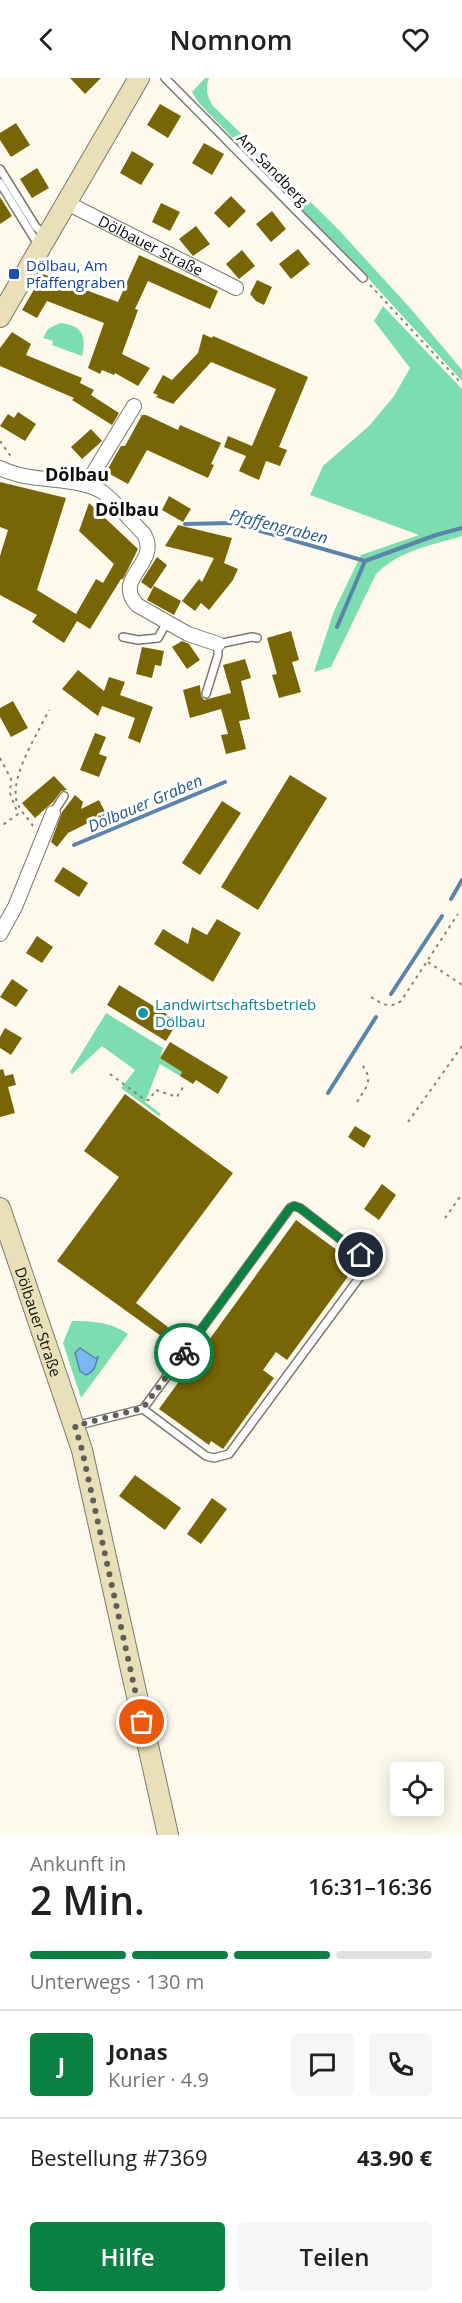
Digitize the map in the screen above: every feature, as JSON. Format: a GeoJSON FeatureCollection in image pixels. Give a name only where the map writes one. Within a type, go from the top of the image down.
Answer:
{"type":"FeatureCollection","features":[{"type":"Feature","properties":{"kind":"street"},"geometry":{"type":"LineString","coordinates":[[0,317],[139,78]]}},
{"type":"Feature","properties":{"kind":"street","name":"Dölbauer Straße"},"geometry":{"type":"LineString","coordinates":[[67,203],[236,288]]}},
{"type":"Feature","properties":{"kind":"street"},"geometry":{"type":"LineString","coordinates":[[86,485],[134,406]]}},
{"type":"Feature","properties":{"kind":"street"},"geometry":{"type":"LineString","coordinates":[[0,468],[29,478],[86,485],[102,492],[148,540],[148,555],[130,582],[130,597],[137,605],[188,634],[218,644]]}},
{"type":"Feature","properties":{"kind":"street"},"geometry":{"type":"LineString","coordinates":[[0,934],[38,856],[42,838],[53,813]]}},
{"type":"Feature","properties":{"kind":"street","name":"Dölbauer Straße"},"geometry":{"type":"LineString","coordinates":[[0,1208],[77,1430],[168,1835]]}},
{"type":"Feature","properties":{"kind":"lane","name":"Am Sandberg"},"geometry":{"type":"LineString","coordinates":[[165,78],[363,278]]}},
{"type":"Feature","properties":{"kind":"lane"},"geometry":{"type":"LineString","coordinates":[[0,169],[44,242]]}},
{"type":"Feature","properties":{"kind":"lane"},"geometry":{"type":"LineString","coordinates":[[0,183],[44,242]]}},
{"type":"Feature","properties":{"kind":"lane"},"geometry":{"type":"LineString","coordinates":[[123,637],[144,640],[158,638],[167,622]]}},
{"type":"Feature","properties":{"kind":"lane"},"geometry":{"type":"LineString","coordinates":[[206,694],[218,655],[218,644],[257,638]]}},
{"type":"Feature","properties":{"kind":"lane"},"geometry":{"type":"LineString","coordinates":[[53,813],[64,796]]}},
{"type":"Feature","properties":{"kind":"lane"},"geometry":{"type":"LineString","coordinates":[[77,1430],[143,1408],[290,1208],[294,1206],[300,1208],[361,1255],[366,1262],[365,1270],[229,1454],[214,1458],[206,1456],[143,1408]]}},
{"type":"Feature","properties":{"kind":"path"},"geometry":{"type":"LineString","coordinates":[[363,278],[462,384]]}},
{"type":"Feature","properties":{"kind":"path"},"geometry":{"type":"LineString","coordinates":[[42,838],[16,800],[16,791],[24,760],[49,710]]}},
{"type":"Feature","properties":{"kind":"path"},"geometry":{"type":"LineString","coordinates":[[0,758],[11,779],[10,793],[18,814],[0,827]]}},
{"type":"Feature","properties":{"kind":"path"},"geometry":{"type":"LineString","coordinates":[[371,997],[387,1006],[402,1001],[458,914]]}},
{"type":"Feature","properties":{"kind":"path"},"geometry":{"type":"LineString","coordinates":[[428,962],[462,985]]}},
{"type":"Feature","properties":{"kind":"path"},"geometry":{"type":"LineString","coordinates":[[408,1122],[462,1046]]}},
{"type":"Feature","properties":{"kind":"path"},"geometry":{"type":"LineString","coordinates":[[357,1102],[369,1077],[360,1062]]}},
{"type":"Feature","properties":{"kind":"path"},"geometry":{"type":"LineString","coordinates":[[110,1074],[145,1100],[149,1100],[156,1090],[177,1097],[185,1084]]}},
{"type":"Feature","properties":{"kind":"path"},"geometry":{"type":"LineString","coordinates":[[445,1218],[462,1194]]}},
{"type":"Feature","properties":{"kind":"green space"},"geometry":{"type":"Polygon","coordinates":[[[205,78],[209,78],[207,93],[213,106],[337,228],[411,309],[462,370],[462,381],[365,275],[198,102],[192,92],[205,78]]]}},
{"type":"Feature","properties":{"kind":"green space"},"geometry":{"type":"Polygon","coordinates":[[[383,306],[462,389],[462,536],[405,554],[376,574],[331,667],[314,672],[334,611],[361,555],[419,535],[310,495],[323,466],[369,426],[394,396],[410,368],[374,321],[383,306]]]}},
{"type":"Feature","properties":{"kind":"green space"},"geometry":{"type":"Polygon","coordinates":[[[60,323],[73,326],[81,333],[84,343],[82,356],[52,345],[53,341],[43,338],[48,329],[60,323]]]}},
{"type":"Feature","properties":{"kind":"green space"},"geometry":{"type":"Polygon","coordinates":[[[106,1013],[163,1048],[160,1058],[182,1072],[180,1076],[160,1064],[145,1102],[161,1114],[159,1116],[121,1088],[135,1070],[102,1046],[72,1074],[70,1072],[106,1013]]]}},
{"type":"Feature","properties":{"kind":"green space"},"geometry":{"type":"Polygon","coordinates":[[[72,1321],[108,1325],[128,1334],[81,1398],[63,1343],[72,1321]]]}},
{"type":"Feature","properties":{"kind":"water"},"geometry":{"type":"Polygon","coordinates":[[[80,1348],[95,1358],[98,1357],[93,1370],[86,1375],[80,1371],[75,1353],[80,1348]]]}},
{"type":"Feature","properties":{"kind":"building"},"geometry":{"type":"Polygon","coordinates":[[[70,78],[101,78],[85,94],[70,78]]]}},
{"type":"Feature","properties":{"kind":"building"},"geometry":{"type":"Polygon","coordinates":[[[160,104],[181,116],[168,138],[147,125],[160,104]]]}},
{"type":"Feature","properties":{"kind":"building"},"geometry":{"type":"Polygon","coordinates":[[[16,123],[30,145],[11,157],[0,140],[0,133],[16,123]]]}},
{"type":"Feature","properties":{"kind":"building"},"geometry":{"type":"Polygon","coordinates":[[[204,143],[224,154],[212,175],[192,163],[204,143]]]}},
{"type":"Feature","properties":{"kind":"building"},"geometry":{"type":"Polygon","coordinates":[[[132,151],[154,164],[141,185],[120,173],[132,151]]]}},
{"type":"Feature","properties":{"kind":"building"},"geometry":{"type":"Polygon","coordinates":[[[37,168],[49,188],[32,198],[20,179],[37,168]]]}},
{"type":"Feature","properties":{"kind":"building"},"geometry":{"type":"Polygon","coordinates":[[[231,196],[246,211],[229,228],[214,213],[231,196]]]}},
{"type":"Feature","properties":{"kind":"building"},"geometry":{"type":"Polygon","coordinates":[[[0,197],[12,216],[0,224],[0,197]]]}},
{"type":"Feature","properties":{"kind":"building"},"geometry":{"type":"Polygon","coordinates":[[[161,203],[180,212],[170,231],[152,222],[161,203]]]}},
{"type":"Feature","properties":{"kind":"building"},"geometry":{"type":"Polygon","coordinates":[[[272,211],[286,229],[271,242],[256,224],[272,211]]]}},
{"type":"Feature","properties":{"kind":"building"},"geometry":{"type":"Polygon","coordinates":[[[196,226],[210,244],[193,256],[179,239],[196,226]]]}},
{"type":"Feature","properties":{"kind":"building"},"geometry":{"type":"Polygon","coordinates":[[[298,249],[310,264],[291,279],[279,264],[298,249]]]}},
{"type":"Feature","properties":{"kind":"building"},"geometry":{"type":"Polygon","coordinates":[[[242,250],[255,266],[239,279],[226,264],[242,250]]]}},
{"type":"Feature","properties":{"kind":"building"},"geometry":{"type":"Polygon","coordinates":[[[139,255],[218,291],[210,309],[148,281],[135,309],[138,310],[122,354],[150,368],[138,386],[115,373],[114,375],[102,370],[100,374],[88,368],[104,323],[47,301],[37,318],[22,310],[43,274],[118,302],[139,255]]]}},
{"type":"Feature","properties":{"kind":"building"},"geometry":{"type":"Polygon","coordinates":[[[257,280],[272,287],[264,305],[250,294],[257,280]]]}},
{"type":"Feature","properties":{"kind":"building"},"geometry":{"type":"Polygon","coordinates":[[[12,332],[31,344],[26,355],[82,378],[80,383],[94,390],[91,395],[119,413],[112,425],[72,400],[74,398],[0,366],[0,348],[12,332]]]}},
{"type":"Feature","properties":{"kind":"building"},"geometry":{"type":"Polygon","coordinates":[[[203,334],[212,338],[213,336],[308,377],[279,447],[287,450],[280,466],[266,461],[259,480],[239,471],[246,456],[224,447],[228,436],[252,446],[276,389],[211,362],[173,404],[156,397],[158,395],[153,393],[163,375],[172,380],[198,353],[203,334]]]}},
{"type":"Feature","properties":{"kind":"building"},"geometry":{"type":"Polygon","coordinates":[[[18,412],[36,424],[25,441],[0,426],[8,414],[14,418],[18,412]]]}},
{"type":"Feature","properties":{"kind":"building"},"geometry":{"type":"Polygon","coordinates":[[[142,415],[178,430],[180,425],[221,443],[211,464],[214,465],[208,478],[147,450],[128,484],[106,472],[121,446],[125,446],[142,415]]]}},
{"type":"Feature","properties":{"kind":"building"},"geometry":{"type":"Polygon","coordinates":[[[91,429],[102,441],[82,459],[71,447],[91,429]]]}},
{"type":"Feature","properties":{"kind":"building"},"geometry":{"type":"Polygon","coordinates":[[[0,482],[66,498],[37,590],[76,614],[96,579],[103,583],[114,564],[79,531],[89,503],[138,549],[123,579],[90,629],[77,621],[64,643],[32,622],[37,615],[0,595],[0,556],[8,530],[0,527],[0,482]]]}},
{"type":"Feature","properties":{"kind":"building"},"geometry":{"type":"Polygon","coordinates":[[[169,496],[191,509],[183,522],[162,510],[169,496]]]}},
{"type":"Feature","properties":{"kind":"building"},"geometry":{"type":"Polygon","coordinates":[[[178,525],[232,538],[224,563],[238,569],[233,580],[209,610],[201,603],[195,611],[182,601],[199,579],[202,582],[214,558],[165,546],[178,525]]]}},
{"type":"Feature","properties":{"kind":"building"},"geometry":{"type":"Polygon","coordinates":[[[157,557],[167,565],[151,589],[141,582],[157,557]]]}},
{"type":"Feature","properties":{"kind":"building"},"geometry":{"type":"Polygon","coordinates":[[[154,586],[181,601],[174,615],[147,600],[154,586]]]}},
{"type":"Feature","properties":{"kind":"building"},"geometry":{"type":"Polygon","coordinates":[[[291,631],[299,660],[292,662],[301,692],[279,698],[272,675],[277,674],[267,638],[291,631]]]}},
{"type":"Feature","properties":{"kind":"building"},"geometry":{"type":"Polygon","coordinates":[[[182,641],[189,644],[200,660],[187,669],[172,647],[182,641]]]}},
{"type":"Feature","properties":{"kind":"building"},"geometry":{"type":"Polygon","coordinates":[[[142,647],[164,651],[161,666],[155,665],[152,678],[136,674],[142,647]]]}},
{"type":"Feature","properties":{"kind":"building"},"geometry":{"type":"Polygon","coordinates":[[[245,659],[251,678],[241,681],[250,719],[239,721],[246,749],[226,754],[221,735],[228,734],[221,709],[190,718],[183,690],[200,685],[201,696],[204,700],[231,693],[223,665],[245,659]]]}},
{"type":"Feature","properties":{"kind":"building"},"geometry":{"type":"Polygon","coordinates":[[[78,670],[104,691],[109,677],[125,682],[120,695],[139,702],[136,703],[140,702],[153,707],[140,743],[128,738],[135,718],[102,706],[98,716],[62,689],[78,670]]]}},
{"type":"Feature","properties":{"kind":"building"},"geometry":{"type":"Polygon","coordinates":[[[13,701],[28,728],[11,737],[0,717],[0,708],[13,701]]]}},
{"type":"Feature","properties":{"kind":"building"},"geometry":{"type":"Polygon","coordinates":[[[95,733],[106,737],[99,754],[107,757],[99,777],[80,770],[95,733]]]}},
{"type":"Feature","properties":{"kind":"building"},"geometry":{"type":"Polygon","coordinates":[[[290,775],[327,798],[258,910],[221,887],[290,775]]]}},
{"type":"Feature","properties":{"kind":"building"},"geometry":{"type":"Polygon","coordinates":[[[54,776],[67,790],[61,791],[54,801],[35,818],[22,803],[54,776]]]}},
{"type":"Feature","properties":{"kind":"building"},"geometry":{"type":"Polygon","coordinates":[[[75,795],[83,802],[81,809],[99,800],[106,814],[68,833],[57,847],[51,842],[62,812],[75,795]]]}},
{"type":"Feature","properties":{"kind":"building"},"geometry":{"type":"Polygon","coordinates":[[[222,801],[241,813],[200,875],[182,863],[222,801]]]}},
{"type":"Feature","properties":{"kind":"building"},"geometry":{"type":"Polygon","coordinates":[[[63,867],[88,883],[79,897],[54,881],[63,867]]]}},
{"type":"Feature","properties":{"kind":"building"},"geometry":{"type":"Polygon","coordinates":[[[217,919],[241,933],[213,982],[154,944],[163,929],[188,944],[192,927],[207,935],[217,919]]]}},
{"type":"Feature","properties":{"kind":"building"},"geometry":{"type":"Polygon","coordinates":[[[37,936],[53,947],[42,963],[26,953],[37,936]]]}},
{"type":"Feature","properties":{"kind":"building"},"geometry":{"type":"Polygon","coordinates":[[[12,979],[28,990],[16,1007],[0,997],[12,979]]]}},
{"type":"Feature","properties":{"kind":"building","name":"Landwirtschaftsbetrieb Dölbau"},"geometry":{"type":"Polygon","coordinates":[[[119,985],[178,1021],[166,1041],[107,1005],[119,985]]]}},
{"type":"Feature","properties":{"kind":"building"},"geometry":{"type":"Polygon","coordinates":[[[5,1028],[22,1038],[11,1055],[0,1048],[0,1037],[5,1028]]]}},
{"type":"Feature","properties":{"kind":"building"},"geometry":{"type":"Polygon","coordinates":[[[170,1042],[228,1077],[218,1094],[196,1080],[193,1084],[180,1076],[182,1072],[160,1058],[170,1042]]]}},
{"type":"Feature","properties":{"kind":"building"},"geometry":{"type":"Polygon","coordinates":[[[3,1069],[5,1076],[13,1074],[16,1085],[8,1087],[15,1113],[0,1117],[0,1070],[3,1069]]]}},
{"type":"Feature","properties":{"kind":"building"},"geometry":{"type":"Polygon","coordinates":[[[125,1094],[233,1173],[136,1303],[168,1327],[161,1336],[57,1261],[119,1177],[84,1151],[125,1094]]]}},
{"type":"Feature","properties":{"kind":"building"},"geometry":{"type":"Polygon","coordinates":[[[355,1126],[371,1136],[364,1148],[348,1137],[355,1126]]]}},
{"type":"Feature","properties":{"kind":"building"},"geometry":{"type":"Polygon","coordinates":[[[382,1184],[396,1195],[379,1220],[364,1209],[382,1184]]]}},
{"type":"Feature","properties":{"kind":"building"},"geometry":{"type":"Polygon","coordinates":[[[296,1220],[345,1256],[340,1263],[352,1271],[287,1360],[276,1352],[263,1370],[274,1378],[223,1449],[211,1441],[209,1445],[159,1409],[296,1220]]]}},
{"type":"Feature","properties":{"kind":"building"},"geometry":{"type":"Polygon","coordinates":[[[135,1475],[181,1508],[165,1530],[119,1496],[135,1475]]]}},
{"type":"Feature","properties":{"kind":"building"},"geometry":{"type":"Polygon","coordinates":[[[212,1498],[227,1509],[201,1544],[187,1534],[212,1498]]]}},
{"type":"Feature","properties":{"kind":"waterway","name":"Pfaffengraben"},"geometry":{"type":"LineString","coordinates":[[185,524],[232,523],[365,561]]}},
{"type":"Feature","properties":{"kind":"waterway","name":"Dölbauer Graben"},"geometry":{"type":"LineString","coordinates":[[337,627],[365,561],[462,528]]}},
{"type":"Feature","properties":{"kind":"waterway","name":"Dölbauer Graben"},"geometry":{"type":"LineString","coordinates":[[74,845],[225,782]]}},
{"type":"Feature","properties":{"kind":"waterway"},"geometry":{"type":"LineString","coordinates":[[451,899],[462,880]]}},
{"type":"Feature","properties":{"kind":"waterway"},"geometry":{"type":"LineString","coordinates":[[391,994],[442,916]]}},
{"type":"Feature","properties":{"kind":"waterway"},"geometry":{"type":"LineString","coordinates":[[328,1093],[376,1017]]}},
{"type":"Feature","properties":{"kind":"way so far"},"geometry":{"type":"LineString","coordinates":[[142,1722],[75,1426],[143,1408],[184,1353]]}},
{"type":"Feature","properties":{"kind":"place","name":"Dölbau, Am Pfaffengraben"},"geometry":{"type":"Point","coordinates":[14,274]}},
{"type":"Feature","properties":{"kind":"place","name":"Landwirtschaftsbetrieb Dölbau"},"geometry":{"type":"Point","coordinates":[143,1013]}},
{"type":"Feature","properties":{"kind":"district","name":"Dölbau"},"geometry":{"type":"Point","coordinates":[77,474]}},
{"type":"Feature","properties":{"kind":"district","name":"Dölbau"},"geometry":{"type":"Point","coordinates":[127,509]}},
{"type":"Feature","properties":{"kind":"route"},"geometry":{"type":"LineString","coordinates":[[184,1353],[290,1208],[294,1206],[300,1208],[361,1255]]}}]}
